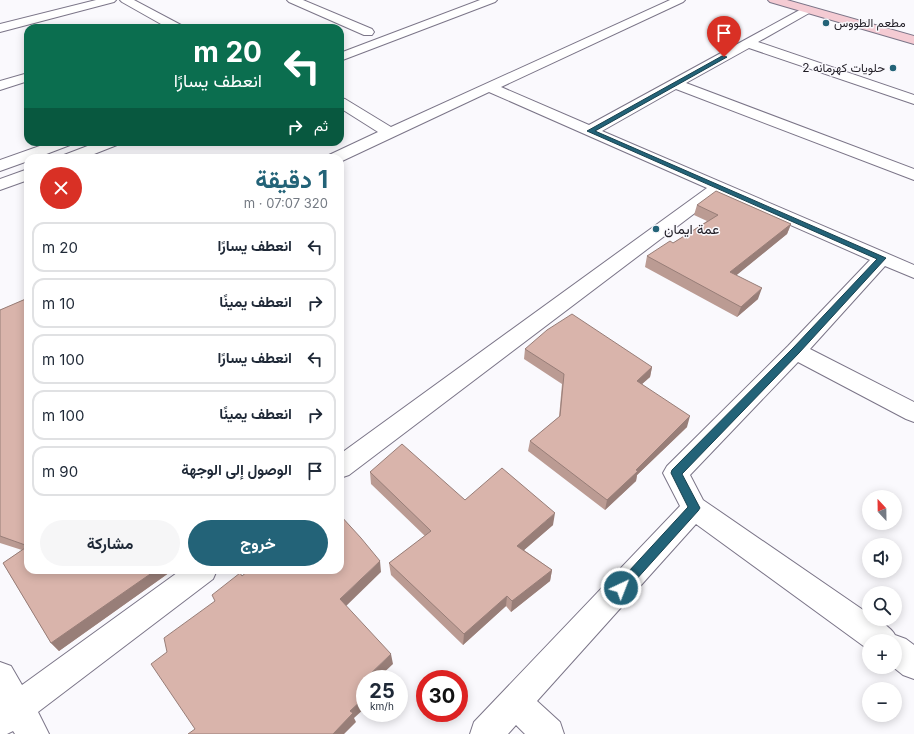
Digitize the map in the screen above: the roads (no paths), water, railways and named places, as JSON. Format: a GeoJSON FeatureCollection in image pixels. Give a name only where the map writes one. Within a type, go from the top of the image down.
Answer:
{"type":"FeatureCollection","features":[{"type":"Feature","properties":{"kind":"main road"},"geometry":{"type":"LineString","coordinates":[[774,0],[805,5],[914,32]]}},
{"type":"Feature","properties":{"kind":"main road"},"geometry":{"type":"LineString","coordinates":[[805,5],[914,40]]}},
{"type":"Feature","properties":{"kind":"street"},"geometry":{"type":"LineString","coordinates":[[0,17],[5,27],[110,0]]}},
{"type":"Feature","properties":{"kind":"street"},"geometry":{"type":"LineString","coordinates":[[126,0],[170,24]]}},
{"type":"Feature","properties":{"kind":"street"},"geometry":{"type":"LineString","coordinates":[[293,0],[368,32]]}},
{"type":"Feature","properties":{"kind":"street"},"geometry":{"type":"LineString","coordinates":[[344,55],[491,0]]}},
{"type":"Feature","properties":{"kind":"street"},"geometry":{"type":"LineString","coordinates":[[343,154],[679,0]]}},
{"type":"Feature","properties":{"kind":"street"},"geometry":{"type":"LineString","coordinates":[[590,131],[748,43],[805,5]]}},
{"type":"Feature","properties":{"kind":"street"},"geometry":{"type":"LineString","coordinates":[[354,37],[382,26]]}},
{"type":"Feature","properties":{"kind":"street"},"geometry":{"type":"LineString","coordinates":[[748,43],[914,100]]}},
{"type":"Feature","properties":{"kind":"street"},"geometry":{"type":"LineString","coordinates":[[0,86],[24,78]]}},
{"type":"Feature","properties":{"kind":"street"},"geometry":{"type":"LineString","coordinates":[[675,84],[914,175]]}},
{"type":"Feature","properties":{"kind":"street"},"geometry":{"type":"LineString","coordinates":[[488,87],[914,272]]}},
{"type":"Feature","properties":{"kind":"street"},"geometry":{"type":"LineString","coordinates":[[344,104],[390,132]]}},
{"type":"Feature","properties":{"kind":"street"},"geometry":{"type":"LineString","coordinates":[[32,154],[54,146]]}},
{"type":"Feature","properties":{"kind":"street"},"geometry":{"type":"LineString","coordinates":[[80,154],[102,146]]}},
{"type":"Feature","properties":{"kind":"street"},"geometry":{"type":"LineString","coordinates":[[0,166],[24,157]]}},
{"type":"Feature","properties":{"kind":"street"},"geometry":{"type":"LineString","coordinates":[[0,185],[24,176]]}},
{"type":"Feature","properties":{"kind":"street"},"geometry":{"type":"LineString","coordinates":[[344,465],[719,187]]}},
{"type":"Feature","properties":{"kind":"street"},"geometry":{"type":"LineString","coordinates":[[872,634],[694,508],[676,473],[796,351],[882,258]]}},
{"type":"Feature","properties":{"kind":"street"},"geometry":{"type":"LineString","coordinates":[[796,351],[914,413]]}},
{"type":"Feature","properties":{"kind":"street"},"geometry":{"type":"LineString","coordinates":[[486,734],[694,508]]}},
{"type":"Feature","properties":{"kind":"street"},"geometry":{"type":"LineString","coordinates":[[0,677],[17,721],[198,574]]}},
{"type":"Feature","properties":{"kind":"street"},"geometry":{"type":"LineString","coordinates":[[902,655],[914,664]]}},
{"type":"Feature","properties":{"kind":"street"},"geometry":{"type":"LineString","coordinates":[[515,702],[548,734]]}},
{"type":"Feature","properties":{"kind":"place","name":"مطعم الطووس"},"geometry":{"type":"Point","coordinates":[826,23]}},
{"type":"Feature","properties":{"kind":"place","name":"حلويات كهرمانه 2"},"geometry":{"type":"Point","coordinates":[893,68]}},
{"type":"Feature","properties":{"kind":"place","name":"عمة ايمان"},"geometry":{"type":"Point","coordinates":[656,229]}}]}
